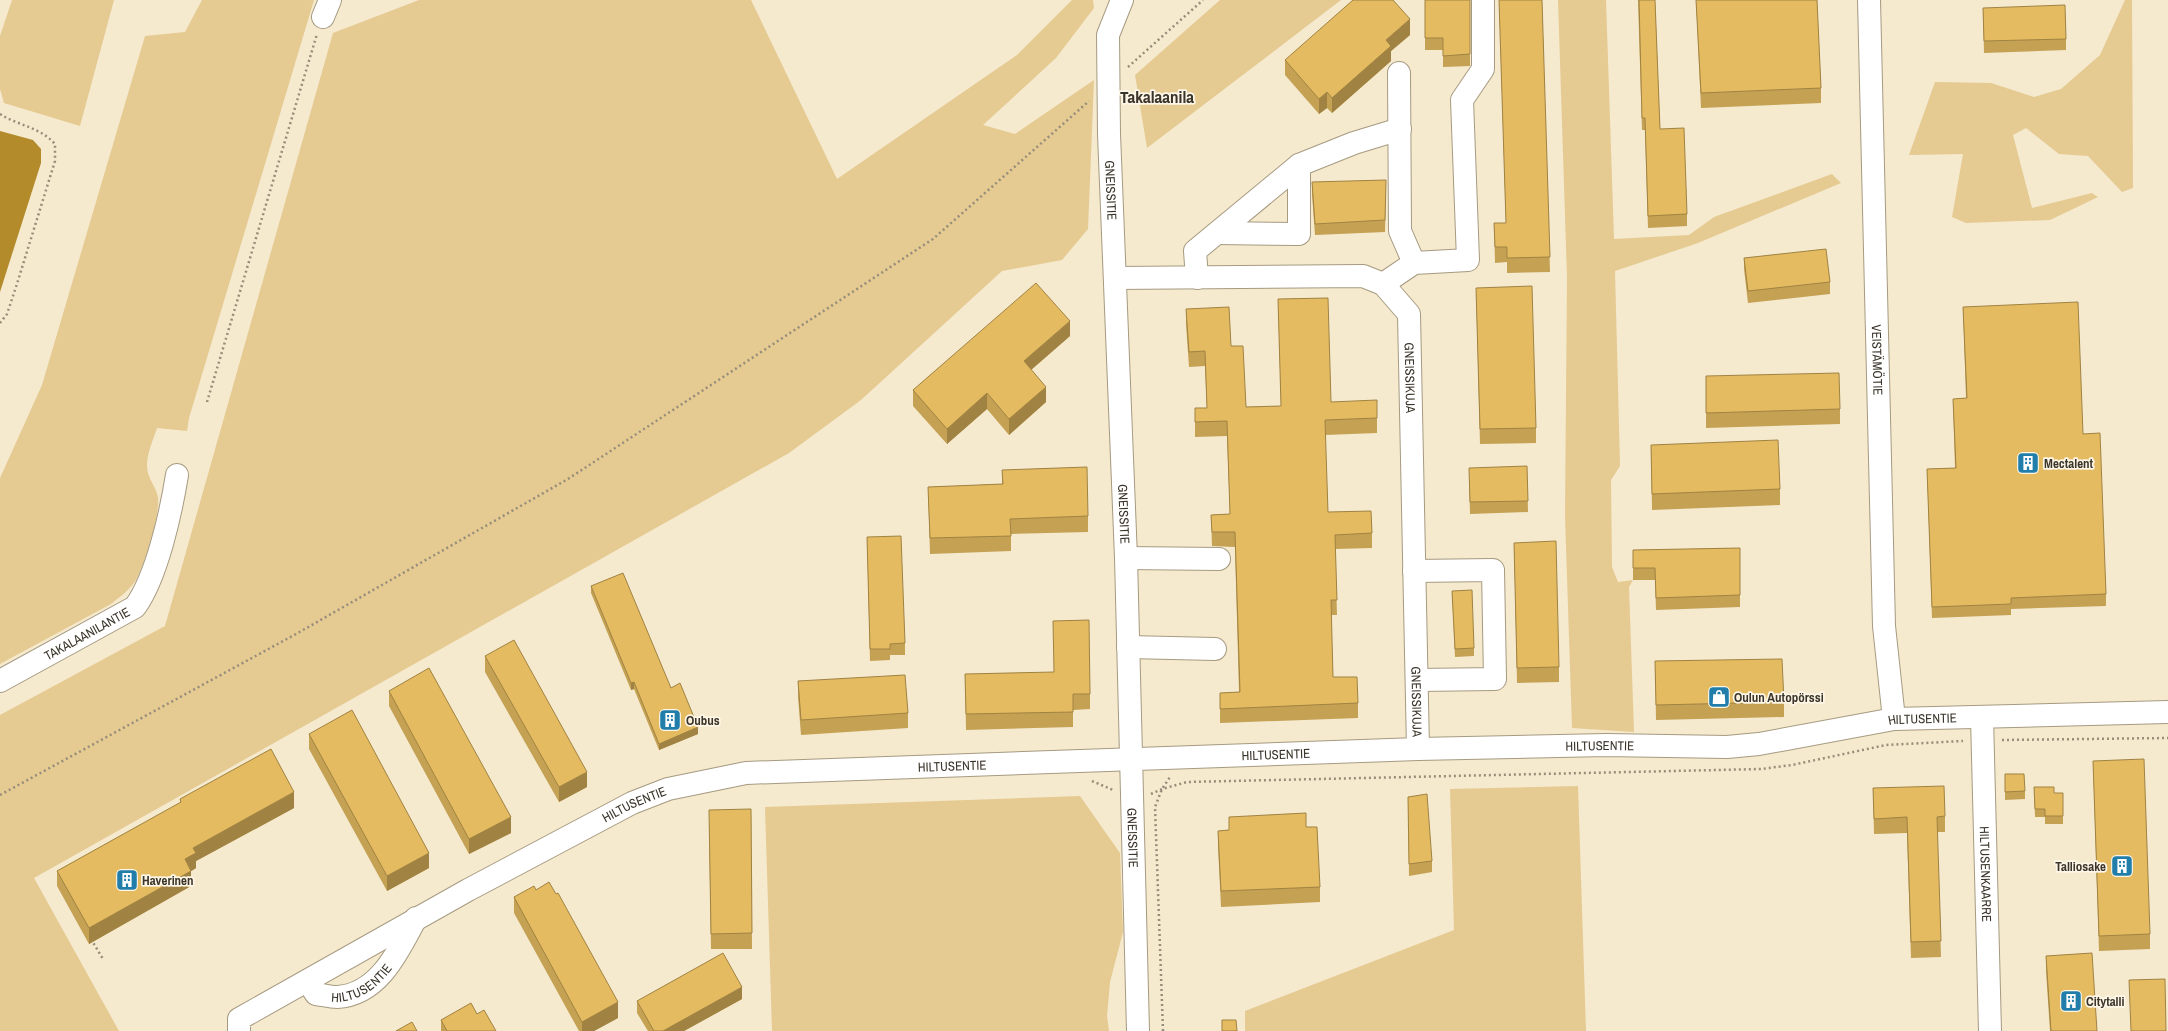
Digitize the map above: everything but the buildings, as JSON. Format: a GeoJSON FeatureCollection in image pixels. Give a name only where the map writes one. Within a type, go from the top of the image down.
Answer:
{"type":"FeatureCollection","features":[{"type":"Feature","properties":{"kind":"street","name":"GNEISSITIE"},"geometry":{"type":"LineString","coordinates":[[1122,0],[1108,35],[1109,134],[1126,558],[1138,1031]]}},
{"type":"Feature","properties":{"kind":"street"},"geometry":{"type":"LineString","coordinates":[[1383,284],[1414,263],[1468,260],[1462,100],[1483,68],[1483,0]]}},
{"type":"Feature","properties":{"kind":"street","name":"VEISTÄMÖTIE"},"geometry":{"type":"LineString","coordinates":[[1869,0],[1884,626],[1894,719]]}},
{"type":"Feature","properties":{"kind":"street"},"geometry":{"type":"LineString","coordinates":[[1399,73],[1400,231],[1414,263]]}},
{"type":"Feature","properties":{"kind":"street"},"geometry":{"type":"LineString","coordinates":[[1197,278],[1195,251],[1299,165],[1354,144],[1400,129]]}},
{"type":"Feature","properties":{"kind":"street"},"geometry":{"type":"LineString","coordinates":[[1217,233],[1299,234],[1299,165]]}},
{"type":"Feature","properties":{"kind":"street","name":"GNEISSIKUJA"},"geometry":{"type":"LineString","coordinates":[[1115,278],[1363,276],[1383,284],[1409,314],[1418,749]]}},
{"type":"Feature","properties":{"kind":"street","name":"TAKALAANILANTIE"},"geometry":{"type":"LineString","coordinates":[[0,681],[135,607],[144,595],[149,581],[171,510],[176,475]]}},
{"type":"Feature","properties":{"kind":"street"},"geometry":{"type":"LineString","coordinates":[[1126,558],[1219,559]]}},
{"type":"Feature","properties":{"kind":"street"},"geometry":{"type":"LineString","coordinates":[[1414,571],[1494,570],[1495,679],[1417,680]]}},
{"type":"Feature","properties":{"kind":"street"},"geometry":{"type":"LineString","coordinates":[[1128,647],[1215,649]]}},
{"type":"Feature","properties":{"kind":"street","name":"HILTUSENTIE"},"geometry":{"type":"LineString","coordinates":[[239,1031],[239,1019],[308,982],[416,918],[632,803],[668,789],[746,773],[1418,749],[1606,746],[1727,747],[1759,744],[1894,719],[2168,712]]}},
{"type":"Feature","properties":{"kind":"street","name":"HILTUSENKAARRE"},"geometry":{"type":"LineString","coordinates":[[1982,717],[1990,1031]]}},
{"type":"Feature","properties":{"kind":"street","name":"HILTUSENTIE"},"geometry":{"type":"LineString","coordinates":[[308,982],[316,994],[337,997],[358,992],[372,985],[397,953],[416,918]]}},
{"type":"Feature","properties":{"kind":"path"},"geometry":{"type":"LineString","coordinates":[[1161,38],[1203,0]]}},
{"type":"Feature","properties":{"kind":"path"},"geometry":{"type":"LineString","coordinates":[[207,402],[326,8]]}},
{"type":"Feature","properties":{"kind":"path"},"geometry":{"type":"LineString","coordinates":[[0,114],[46,134],[55,144],[55,161],[19,280],[7,314],[0,323]]}},
{"type":"Feature","properties":{"kind":"path"},"geometry":{"type":"LineString","coordinates":[[0,795],[296,634],[568,478],[933,239],[1067,121]]}},
{"type":"Feature","properties":{"kind":"path"},"geometry":{"type":"LineString","coordinates":[[1089,779],[1123,795],[1149,795],[1162,789],[1187,782],[1761,769],[1792,766],[1886,745],[1983,740],[2168,738]]}},
{"type":"Feature","properties":{"kind":"path"},"geometry":{"type":"LineString","coordinates":[[1162,1031],[1155,807],[1162,789],[1170,779],[1169,759]]}},
{"type":"Feature","properties":{"kind":"path"},"geometry":{"type":"LineString","coordinates":[[89,935],[103,959]]}},
{"type":"Feature","properties":{"kind":"shaded area"},"geometry":{"type":"Polygon","coordinates":[[[12,0],[114,0],[80,126],[4,103],[0,89],[0,36],[12,0]]]}},
{"type":"Feature","properties":{"kind":"shaded area"},"geometry":{"type":"Polygon","coordinates":[[[202,0],[314,0],[189,418],[187,431],[157,428],[150,450],[147,468],[158,498],[158,506],[151,538],[137,578],[129,589],[111,604],[0,664],[0,478],[42,385],[145,36],[185,32],[202,0]]]}},
{"type":"Feature","properties":{"kind":"shaded area"},"geometry":{"type":"Polygon","coordinates":[[[419,0],[751,0],[837,179],[1017,55],[1072,0],[1093,0],[1094,8],[1056,58],[983,125],[1015,134],[1094,80],[1088,229],[1062,260],[1002,271],[861,400],[789,453],[34,878],[119,1031],[0,1031],[0,715],[165,626],[333,33],[419,0]]]}},
{"type":"Feature","properties":{"kind":"shaded area"},"geometry":{"type":"Polygon","coordinates":[[[1220,0],[1341,0],[1147,148],[1135,75],[1220,0]]]}},
{"type":"Feature","properties":{"kind":"shaded area"},"geometry":{"type":"Polygon","coordinates":[[[1558,0],[1606,0],[1614,239],[1689,235],[1714,217],[1832,174],[1841,183],[1698,243],[1615,271],[1620,466],[1611,480],[1612,567],[1618,582],[1633,580],[1629,587],[1634,732],[1572,728],[1565,516],[1567,277],[1558,0]]]}},
{"type":"Feature","properties":{"kind":"shaded area"},"geometry":{"type":"Polygon","coordinates":[[[2125,0],[2132,0],[2133,188],[2122,192],[2088,156],[2059,154],[2026,128],[2013,135],[2032,208],[2092,193],[2098,197],[2050,220],[1966,223],[1952,217],[1963,154],[1909,155],[1935,82],[1991,83],[2034,97],[2061,89],[2100,55],[2125,0]]]}},
{"type":"Feature","properties":{"kind":"shaded area"},"geometry":{"type":"Polygon","coordinates":[[[0,131],[33,140],[41,149],[41,163],[0,292],[0,131]]]}},
{"type":"Feature","properties":{"kind":"shaded area"},"geometry":{"type":"Polygon","coordinates":[[[1578,786],[1586,1031],[1245,1031],[1245,1011],[1454,930],[1450,789],[1578,786]]]}},
{"type":"Feature","properties":{"kind":"shaded area"},"geometry":{"type":"Polygon","coordinates":[[[1080,796],[1120,853],[1123,932],[1110,982],[1107,1016],[1109,1031],[772,1031],[765,807],[1080,796]]]}},
{"type":"Feature","properties":{"kind":"place","name":"Mectalent"},"geometry":{"type":"Point","coordinates":[2028,463]}},
{"type":"Feature","properties":{"kind":"place","name":"Oulun Autopörssi"},"geometry":{"type":"Point","coordinates":[1719,697]}},
{"type":"Feature","properties":{"kind":"place","name":"Oubus"},"geometry":{"type":"Point","coordinates":[670,720]}},
{"type":"Feature","properties":{"kind":"place","name":"Talliosake"},"geometry":{"type":"Point","coordinates":[2122,866]}},
{"type":"Feature","properties":{"kind":"place","name":"Haverinen"},"geometry":{"type":"Point","coordinates":[127,880]}},
{"type":"Feature","properties":{"kind":"place","name":"Citytalli"},"geometry":{"type":"Point","coordinates":[2071,1001]}},
{"type":"Feature","properties":{"kind":"district","name":"Takalaanila"},"geometry":{"type":"Point","coordinates":[1157,96]}}]}
